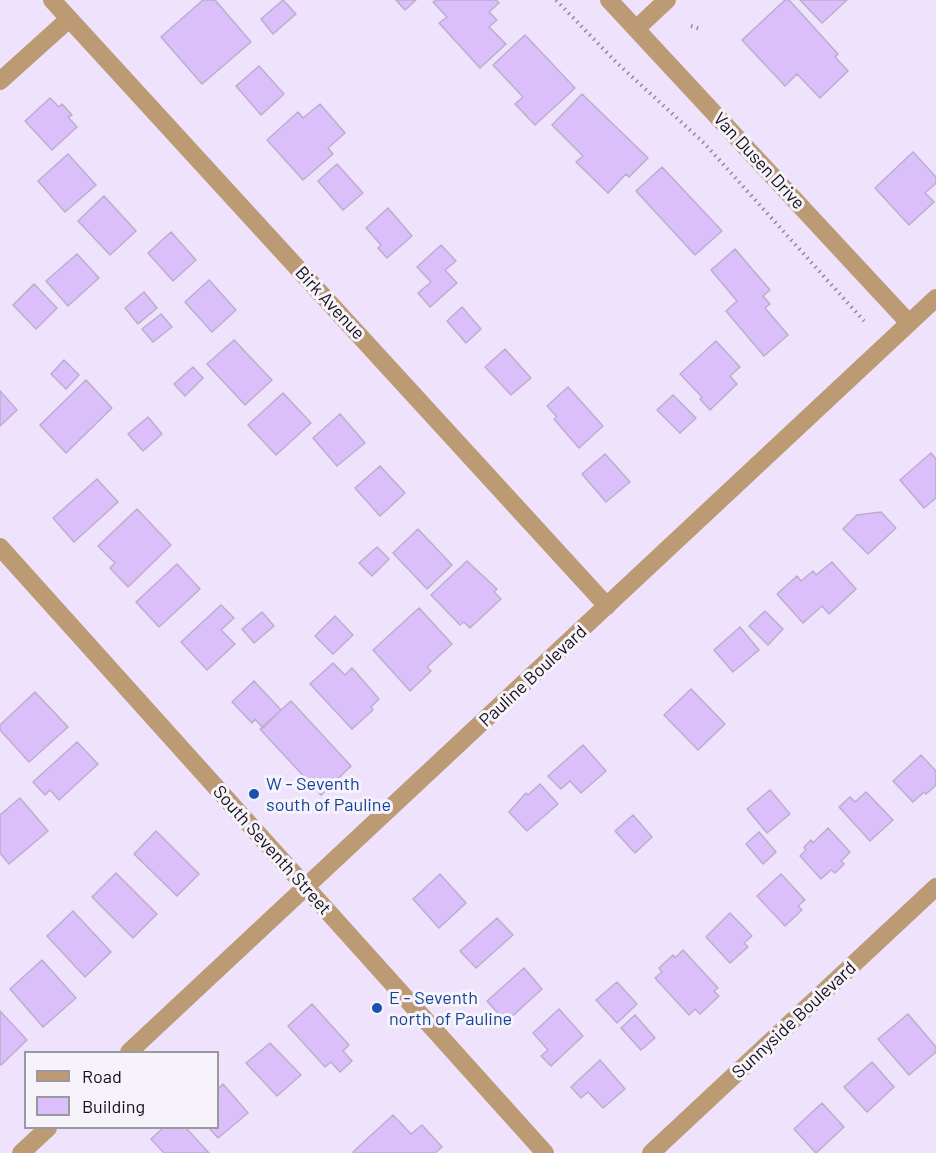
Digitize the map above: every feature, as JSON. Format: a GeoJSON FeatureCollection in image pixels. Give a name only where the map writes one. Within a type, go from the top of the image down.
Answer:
{"type":"FeatureCollection","features":[{"type":"Feature","properties":{"kind":"street","name":"Birk Avenue"},"geometry":{"type":"LineString","coordinates":[[52,0],[607,606]]}},
{"type":"Feature","properties":{"kind":"street","name":"Van Dusen Drive"},"geometry":{"type":"LineString","coordinates":[[609,0],[909,322]]}},
{"type":"Feature","properties":{"kind":"street"},"geometry":{"type":"LineString","coordinates":[[636,29],[667,0]]}},
{"type":"Feature","properties":{"kind":"street"},"geometry":{"type":"LineString","coordinates":[[0,81],[69,19]]}},
{"type":"Feature","properties":{"kind":"street","name":"Pauline Boulevard"},"geometry":{"type":"LineString","coordinates":[[131,1051],[936,298]]}},
{"type":"Feature","properties":{"kind":"street","name":"South Seventh Street"},"geometry":{"type":"LineString","coordinates":[[0,548],[545,1153]]}},
{"type":"Feature","properties":{"kind":"street","name":"Sunnyside Boulevard"},"geometry":{"type":"LineString","coordinates":[[651,1153],[936,887]]}},
{"type":"Feature","properties":{"kind":"street"},"geometry":{"type":"LineString","coordinates":[[21,1153],[47,1129]]}},
{"type":"Feature","properties":{"kind":"path"},"geometry":{"type":"LineString","coordinates":[[556,0],[617,63],[704,143],[864,321]]}},
{"type":"Feature","properties":{"kind":"path"},"geometry":{"type":"LineString","coordinates":[[691,26],[700,29]]}},
{"type":"Feature","properties":{"kind":"building"},"geometry":{"type":"Polygon","coordinates":[[[203,0],[215,0],[251,42],[202,84],[161,37],[203,0]]]}},
{"type":"Feature","properties":{"kind":"building"},"geometry":{"type":"Polygon","coordinates":[[[283,0],[296,14],[273,34],[261,19],[283,0]]]}},
{"type":"Feature","properties":{"kind":"building"},"geometry":{"type":"Polygon","coordinates":[[[396,0],[416,0],[405,10],[396,0]]]}},
{"type":"Feature","properties":{"kind":"building"},"geometry":{"type":"Polygon","coordinates":[[[436,0],[496,0],[499,3],[489,12],[497,20],[489,27],[506,44],[480,68],[439,23],[447,17],[433,2],[436,0]]]}},
{"type":"Feature","properties":{"kind":"building"},"geometry":{"type":"Polygon","coordinates":[[[785,0],[789,0],[838,54],[835,57],[848,71],[820,98],[797,74],[785,86],[742,40],[785,0]]]}},
{"type":"Feature","properties":{"kind":"building"},"geometry":{"type":"Polygon","coordinates":[[[800,0],[847,0],[822,23],[800,0]]]}},
{"type":"Feature","properties":{"kind":"building"},"geometry":{"type":"Polygon","coordinates":[[[525,35],[575,88],[535,125],[515,104],[523,97],[493,65],[525,35]]]}},
{"type":"Feature","properties":{"kind":"building"},"geometry":{"type":"Polygon","coordinates":[[[259,66],[284,94],[261,115],[236,86],[259,66]]]}},
{"type":"Feature","properties":{"kind":"building"},"geometry":{"type":"Polygon","coordinates":[[[582,94],[648,158],[629,177],[626,174],[608,193],[576,162],[583,156],[552,125],[582,94]]]}},
{"type":"Feature","properties":{"kind":"building"},"geometry":{"type":"Polygon","coordinates":[[[50,98],[59,107],[62,104],[72,115],[68,117],[77,127],[52,150],[25,121],[50,98]]]}},
{"type":"Feature","properties":{"kind":"building"},"geometry":{"type":"Polygon","coordinates":[[[320,104],[345,133],[328,148],[333,154],[303,180],[267,140],[298,112],[303,118],[320,104]]]}},
{"type":"Feature","properties":{"kind":"building"},"geometry":{"type":"Polygon","coordinates":[[[913,152],[936,177],[936,183],[925,193],[934,202],[909,225],[875,188],[913,152]]]}},
{"type":"Feature","properties":{"kind":"building"},"geometry":{"type":"Polygon","coordinates":[[[68,154],[96,185],[65,212],[38,181],[68,154]]]}},
{"type":"Feature","properties":{"kind":"building"},"geometry":{"type":"Polygon","coordinates":[[[337,164],[363,193],[343,210],[318,181],[337,164]]]}},
{"type":"Feature","properties":{"kind":"building"},"geometry":{"type":"Polygon","coordinates":[[[662,167],[722,231],[695,255],[636,191],[662,167]]]}},
{"type":"Feature","properties":{"kind":"building"},"geometry":{"type":"Polygon","coordinates":[[[104,196],[136,231],[110,255],[78,221],[104,196]]]}},
{"type":"Feature","properties":{"kind":"building"},"geometry":{"type":"Polygon","coordinates":[[[388,208],[412,236],[387,258],[378,248],[381,245],[366,228],[388,208]]]}},
{"type":"Feature","properties":{"kind":"building"},"geometry":{"type":"Polygon","coordinates":[[[171,232],[196,260],[173,281],[148,253],[171,232]]]}},
{"type":"Feature","properties":{"kind":"building"},"geometry":{"type":"Polygon","coordinates":[[[441,245],[456,261],[445,270],[457,283],[430,307],[418,293],[431,282],[417,267],[441,245]]]}},
{"type":"Feature","properties":{"kind":"building"},"geometry":{"type":"Polygon","coordinates":[[[735,249],[770,290],[763,296],[770,304],[765,308],[788,335],[764,356],[726,311],[737,301],[711,270],[735,249]]]}},
{"type":"Feature","properties":{"kind":"building"},"geometry":{"type":"Polygon","coordinates":[[[77,254],[99,278],[68,306],[46,281],[77,254]]]}},
{"type":"Feature","properties":{"kind":"building"},"geometry":{"type":"Polygon","coordinates":[[[209,280],[236,310],[212,332],[185,302],[209,280]]]}},
{"type":"Feature","properties":{"kind":"building"},"geometry":{"type":"Polygon","coordinates":[[[34,284],[57,308],[36,329],[13,305],[34,284]]]}},
{"type":"Feature","properties":{"kind":"building"},"geometry":{"type":"Polygon","coordinates":[[[144,292],[157,308],[138,324],[125,308],[144,292]]]}},
{"type":"Feature","properties":{"kind":"building"},"geometry":{"type":"Polygon","coordinates":[[[462,307],[481,329],[466,343],[447,321],[462,307]]]}},
{"type":"Feature","properties":{"kind":"building"},"geometry":{"type":"Polygon","coordinates":[[[161,314],[172,327],[153,342],[142,329],[161,314]]]}},
{"type":"Feature","properties":{"kind":"building"},"geometry":{"type":"Polygon","coordinates":[[[234,340],[272,380],[245,405],[207,364],[234,340]]]}},
{"type":"Feature","properties":{"kind":"building"},"geometry":{"type":"Polygon","coordinates":[[[716,341],[740,367],[730,376],[737,384],[710,410],[700,399],[702,397],[680,374],[716,341]]]}},
{"type":"Feature","properties":{"kind":"building"},"geometry":{"type":"Polygon","coordinates":[[[505,349],[531,378],[511,395],[485,367],[505,349]]]}},
{"type":"Feature","properties":{"kind":"building"},"geometry":{"type":"Polygon","coordinates":[[[64,360],[79,375],[66,389],[51,374],[64,360]]]}},
{"type":"Feature","properties":{"kind":"building"},"geometry":{"type":"Polygon","coordinates":[[[193,367],[203,378],[185,396],[174,384],[193,367]]]}},
{"type":"Feature","properties":{"kind":"building"},"geometry":{"type":"Polygon","coordinates":[[[86,380],[112,408],[66,453],[40,425],[86,380]]]}},
{"type":"Feature","properties":{"kind":"building"},"geometry":{"type":"Polygon","coordinates":[[[568,387],[603,426],[579,448],[554,419],[557,417],[547,406],[568,387]]]}},
{"type":"Feature","properties":{"kind":"building"},"geometry":{"type":"Polygon","coordinates":[[[0,391],[17,410],[0,426],[0,391]]]}},
{"type":"Feature","properties":{"kind":"building"},"geometry":{"type":"Polygon","coordinates":[[[283,393],[311,423],[276,455],[248,425],[283,393]]]}},
{"type":"Feature","properties":{"kind":"building"},"geometry":{"type":"Polygon","coordinates":[[[673,395],[696,418],[680,433],[657,410],[673,395]]]}},
{"type":"Feature","properties":{"kind":"building"},"geometry":{"type":"Polygon","coordinates":[[[340,414],[365,443],[337,466],[313,438],[340,414]]]}},
{"type":"Feature","properties":{"kind":"building"},"geometry":{"type":"Polygon","coordinates":[[[148,417],[162,434],[143,451],[128,434],[148,417]]]}},
{"type":"Feature","properties":{"kind":"building"},"geometry":{"type":"Polygon","coordinates":[[[931,453],[936,459],[936,498],[924,508],[900,480],[931,453]]]}},
{"type":"Feature","properties":{"kind":"building"},"geometry":{"type":"Polygon","coordinates":[[[605,454],[630,482],[606,502],[582,474],[605,454]]]}},
{"type":"Feature","properties":{"kind":"building"},"geometry":{"type":"Polygon","coordinates":[[[380,466],[405,493],[380,516],[355,488],[380,466]]]}},
{"type":"Feature","properties":{"kind":"building"},"geometry":{"type":"Polygon","coordinates":[[[97,479],[118,502],[74,542],[53,518],[97,479]]]}},
{"type":"Feature","properties":{"kind":"building"},"geometry":{"type":"Polygon","coordinates":[[[137,509],[171,545],[128,587],[110,568],[115,563],[98,546],[137,509]]]}},
{"type":"Feature","properties":{"kind":"building"},"geometry":{"type":"Polygon","coordinates":[[[881,512],[896,528],[868,554],[843,529],[857,515],[881,512]]]}},
{"type":"Feature","properties":{"kind":"building"},"geometry":{"type":"Polygon","coordinates":[[[418,529],[452,565],[427,589],[393,553],[418,529]]]}},
{"type":"Feature","properties":{"kind":"building"},"geometry":{"type":"Polygon","coordinates":[[[377,547],[389,559],[372,576],[359,563],[377,547]]]}},
{"type":"Feature","properties":{"kind":"building"},"geometry":{"type":"Polygon","coordinates":[[[467,561],[497,589],[494,592],[501,599],[470,628],[464,622],[460,625],[431,595],[467,561]]]}},
{"type":"Feature","properties":{"kind":"building"},"geometry":{"type":"Polygon","coordinates":[[[832,562],[856,589],[829,614],[822,606],[803,623],[777,594],[797,576],[801,581],[813,571],[816,575],[832,562]]]}},
{"type":"Feature","properties":{"kind":"building"},"geometry":{"type":"Polygon","coordinates":[[[177,564],[200,589],[159,627],[136,602],[177,564]]]}},
{"type":"Feature","properties":{"kind":"building"},"geometry":{"type":"Polygon","coordinates":[[[221,605],[234,618],[221,630],[235,644],[207,670],[181,642],[221,605]]]}},
{"type":"Feature","properties":{"kind":"building"},"geometry":{"type":"Polygon","coordinates":[[[419,608],[452,644],[427,667],[431,671],[410,691],[373,650],[419,608]]]}},
{"type":"Feature","properties":{"kind":"building"},"geometry":{"type":"Polygon","coordinates":[[[765,611],[783,629],[768,645],[749,626],[765,611]]]}},
{"type":"Feature","properties":{"kind":"building"},"geometry":{"type":"Polygon","coordinates":[[[262,612],[274,626],[254,643],[242,629],[262,612]]]}},
{"type":"Feature","properties":{"kind":"building"},"geometry":{"type":"Polygon","coordinates":[[[335,616],[353,635],[333,654],[315,636],[335,616]]]}},
{"type":"Feature","properties":{"kind":"building"},"geometry":{"type":"Polygon","coordinates":[[[740,627],[759,650],[733,672],[714,650],[740,627]]]}},
{"type":"Feature","properties":{"kind":"building"},"geometry":{"type":"Polygon","coordinates":[[[333,663],[345,675],[352,668],[379,699],[371,707],[373,710],[352,729],[310,684],[333,663]]]}},
{"type":"Feature","properties":{"kind":"building"},"geometry":{"type":"Polygon","coordinates":[[[254,681],[281,710],[263,728],[255,719],[252,723],[232,702],[254,681]]]}},
{"type":"Feature","properties":{"kind":"building"},"geometry":{"type":"Polygon","coordinates":[[[691,689],[725,724],[698,750],[664,715],[691,689]]]}},
{"type":"Feature","properties":{"kind":"building"},"geometry":{"type":"Polygon","coordinates":[[[35,692],[68,727],[29,762],[0,730],[0,725],[35,692]]]}},
{"type":"Feature","properties":{"kind":"building"},"geometry":{"type":"Polygon","coordinates":[[[291,701],[351,766],[321,795],[260,729],[291,701]]]}},
{"type":"Feature","properties":{"kind":"building"},"geometry":{"type":"Polygon","coordinates":[[[77,742],[98,764],[59,800],[50,790],[45,795],[33,782],[77,742]]]}},
{"type":"Feature","properties":{"kind":"building"},"geometry":{"type":"Polygon","coordinates":[[[583,745],[606,771],[581,793],[570,781],[561,789],[548,776],[583,745]]]}},
{"type":"Feature","properties":{"kind":"building"},"geometry":{"type":"Polygon","coordinates":[[[921,755],[936,771],[936,785],[913,802],[893,781],[921,755]]]}},
{"type":"Feature","properties":{"kind":"building"},"geometry":{"type":"Polygon","coordinates":[[[540,784],[558,804],[527,831],[509,812],[526,793],[528,795],[540,784]]]}},
{"type":"Feature","properties":{"kind":"building"},"geometry":{"type":"Polygon","coordinates":[[[770,790],[790,814],[767,833],[747,809],[770,790]]]}},
{"type":"Feature","properties":{"kind":"building"},"geometry":{"type":"Polygon","coordinates":[[[866,792],[893,820],[870,841],[839,807],[850,797],[855,802],[866,792]]]}},
{"type":"Feature","properties":{"kind":"building"},"geometry":{"type":"Polygon","coordinates":[[[20,798],[48,831],[9,864],[0,853],[0,815],[20,798]]]}},
{"type":"Feature","properties":{"kind":"building"},"geometry":{"type":"Polygon","coordinates":[[[633,815],[652,837],[635,853],[615,831],[633,815]]]}},
{"type":"Feature","properties":{"kind":"building"},"geometry":{"type":"Polygon","coordinates":[[[828,828],[850,852],[841,861],[844,864],[835,873],[831,870],[821,879],[800,856],[806,850],[804,847],[811,840],[813,843],[828,828]]]}},
{"type":"Feature","properties":{"kind":"building"},"geometry":{"type":"Polygon","coordinates":[[[156,831],[199,874],[177,896],[134,854],[156,831]]]}},
{"type":"Feature","properties":{"kind":"building"},"geometry":{"type":"Polygon","coordinates":[[[759,832],[776,852],[763,864],[746,844],[759,832]]]}},
{"type":"Feature","properties":{"kind":"building"},"geometry":{"type":"Polygon","coordinates":[[[116,873],[157,914],[133,938],[92,897],[116,873]]]}},
{"type":"Feature","properties":{"kind":"building"},"geometry":{"type":"Polygon","coordinates":[[[440,874],[466,903],[439,928],[413,899],[440,874]]]}},
{"type":"Feature","properties":{"kind":"building"},"geometry":{"type":"Polygon","coordinates":[[[781,874],[805,900],[798,906],[802,910],[785,926],[757,896],[781,874]]]}},
{"type":"Feature","properties":{"kind":"building"},"geometry":{"type":"Polygon","coordinates":[[[73,911],[111,952],[85,977],[47,936],[73,911]]]}},
{"type":"Feature","properties":{"kind":"building"},"geometry":{"type":"Polygon","coordinates":[[[730,913],[752,936],[744,943],[748,947],[730,963],[706,937],[730,913]]]}},
{"type":"Feature","properties":{"kind":"building"},"geometry":{"type":"Polygon","coordinates":[[[497,918],[513,935],[476,968],[460,951],[497,918]]]}},
{"type":"Feature","properties":{"kind":"building"},"geometry":{"type":"Polygon","coordinates":[[[683,950],[718,988],[714,991],[719,996],[700,1014],[695,1009],[689,1015],[655,978],[662,972],[659,968],[673,955],[675,958],[683,950]]]}},
{"type":"Feature","properties":{"kind":"building"},"geometry":{"type":"Polygon","coordinates":[[[42,960],[76,998],[43,1027],[10,989],[42,960]]]}},
{"type":"Feature","properties":{"kind":"building"},"geometry":{"type":"Polygon","coordinates":[[[524,968],[542,989],[506,1022],[487,1001],[524,968]]]}},
{"type":"Feature","properties":{"kind":"building"},"geometry":{"type":"Polygon","coordinates":[[[617,982],[637,1004],[617,1023],[596,1000],[617,982]]]}},
{"type":"Feature","properties":{"kind":"building"},"geometry":{"type":"Polygon","coordinates":[[[312,1004],[349,1045],[343,1051],[352,1061],[340,1072],[331,1062],[325,1067],[288,1026],[312,1004]]]}},
{"type":"Feature","properties":{"kind":"building"},"geometry":{"type":"Polygon","coordinates":[[[559,1009],[583,1036],[551,1066],[541,1056],[548,1050],[533,1033],[559,1009]]]}},
{"type":"Feature","properties":{"kind":"building"},"geometry":{"type":"Polygon","coordinates":[[[0,1011],[27,1040],[1,1065],[0,1063],[0,1011]]]}},
{"type":"Feature","properties":{"kind":"building"},"geometry":{"type":"Polygon","coordinates":[[[908,1014],[936,1047],[936,1052],[909,1075],[878,1039],[908,1014]]]}},
{"type":"Feature","properties":{"kind":"building"},"geometry":{"type":"Polygon","coordinates":[[[635,1015],[655,1038],[641,1050],[621,1028],[635,1015]]]}},
{"type":"Feature","properties":{"kind":"building"},"geometry":{"type":"Polygon","coordinates":[[[270,1043],[301,1075],[277,1096],[246,1063],[270,1043]]]}},
{"type":"Feature","properties":{"kind":"building"},"geometry":{"type":"Polygon","coordinates":[[[600,1060],[625,1089],[603,1108],[588,1092],[581,1098],[571,1087],[600,1060]]]}},
{"type":"Feature","properties":{"kind":"building"},"geometry":{"type":"Polygon","coordinates":[[[872,1062],[894,1087],[867,1112],[844,1087],[872,1062]]]}},
{"type":"Feature","properties":{"kind":"building"},"geometry":{"type":"Polygon","coordinates":[[[223,1084],[248,1113],[218,1138],[210,1129],[219,1129],[219,1088],[223,1084]]]}},
{"type":"Feature","properties":{"kind":"building"},"geometry":{"type":"Polygon","coordinates":[[[822,1103],[844,1127],[816,1153],[794,1129],[822,1103]]]}},
{"type":"Feature","properties":{"kind":"building"},"geometry":{"type":"Polygon","coordinates":[[[393,1115],[411,1134],[422,1125],[442,1147],[435,1153],[353,1152],[393,1115]]]}},
{"type":"Feature","properties":{"kind":"building"},"geometry":{"type":"Polygon","coordinates":[[[162,1129],[187,1129],[209,1153],[164,1153],[151,1139],[162,1129]]]}},
{"type":"Feature","properties":{"kind":"place","name":"W - Seventh south of Pauline"},"geometry":{"type":"Point","coordinates":[254,794]}},
{"type":"Feature","properties":{"kind":"place","name":"E - Seventh north of Pauline"},"geometry":{"type":"Point","coordinates":[377,1008]}}]}
